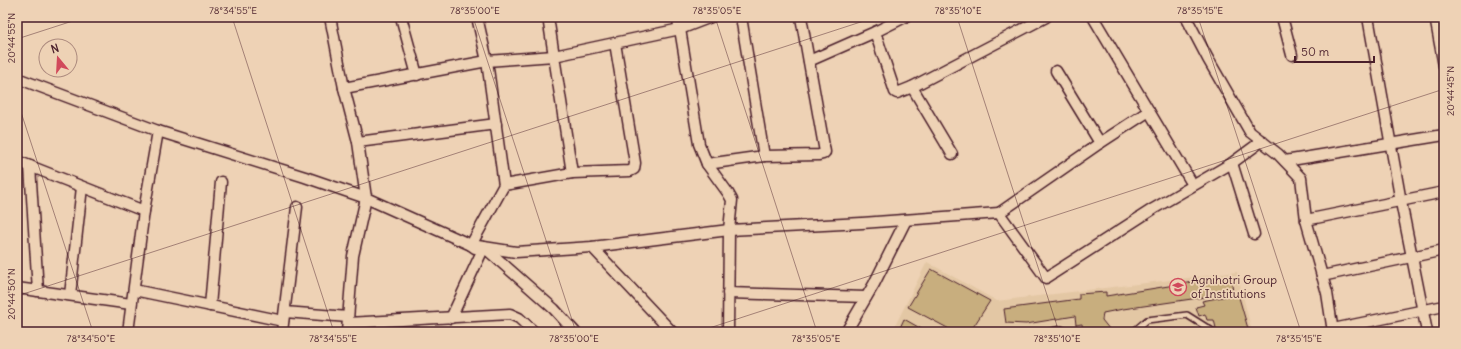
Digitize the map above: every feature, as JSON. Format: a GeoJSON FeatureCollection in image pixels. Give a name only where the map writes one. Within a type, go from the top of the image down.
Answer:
{"type":"FeatureCollection","features":[{"type":"Feature","properties":{"kind":"street"},"geometry":{"type":"LineString","coordinates":[[330,17],[344,88],[358,142],[366,198],[353,256],[348,324]]}},
{"type":"Feature","properties":{"kind":"street"},"geometry":{"type":"LineString","coordinates":[[402,17],[417,75]]}},
{"type":"Feature","properties":{"kind":"street"},"geometry":{"type":"LineString","coordinates":[[471,245],[504,185],[487,61],[477,17]]}},
{"type":"Feature","properties":{"kind":"street"},"geometry":{"type":"LineString","coordinates":[[548,17],[572,172]]}},
{"type":"Feature","properties":{"kind":"street"},"geometry":{"type":"LineString","coordinates":[[677,17],[697,138],[707,164],[732,200],[729,230],[728,332]]}},
{"type":"Feature","properties":{"kind":"street"},"geometry":{"type":"LineString","coordinates":[[344,88],[487,61],[554,56],[680,29],[711,17]]}},
{"type":"Feature","properties":{"kind":"street"},"geometry":{"type":"LineString","coordinates":[[741,17],[764,156]]}},
{"type":"Feature","properties":{"kind":"street"},"geometry":{"type":"LineString","coordinates":[[707,164],[764,156],[819,155],[825,152],[801,17]]}},
{"type":"Feature","properties":{"kind":"street"},"geometry":{"type":"LineString","coordinates":[[809,61],[905,17]]}},
{"type":"Feature","properties":{"kind":"street"},"geometry":{"type":"LineString","coordinates":[[875,32],[896,93],[912,87],[1046,17]]}},
{"type":"Feature","properties":{"kind":"street"},"geometry":{"type":"LineString","coordinates":[[1093,17],[1193,184]]}},
{"type":"Feature","properties":{"kind":"street"},"geometry":{"type":"LineString","coordinates":[[1186,17],[1208,59],[1250,132],[1286,161],[1301,178],[1306,220],[1327,293],[1333,331],[1444,306]]}},
{"type":"Feature","properties":{"kind":"street"},"geometry":{"type":"LineString","coordinates":[[1282,17],[1292,55]]}},
{"type":"Feature","properties":{"kind":"street"},"geometry":{"type":"LineString","coordinates":[[1368,17],[1401,202],[1427,332]]}},
{"type":"Feature","properties":{"kind":"street"},"geometry":{"type":"LineString","coordinates":[[1435,17],[1444,66]]}},
{"type":"Feature","properties":{"kind":"street"},"geometry":{"type":"LineString","coordinates":[[504,185],[572,172],[630,170],[635,167],[615,43]]}},
{"type":"Feature","properties":{"kind":"street"},"geometry":{"type":"LineString","coordinates":[[1056,71],[1100,143]]}},
{"type":"Feature","properties":{"kind":"street"},"geometry":{"type":"LineString","coordinates":[[17,78],[158,131],[366,198],[471,245],[554,309],[575,332]]}},
{"type":"Feature","properties":{"kind":"street"},"geometry":{"type":"LineString","coordinates":[[912,87],[952,154]]}},
{"type":"Feature","properties":{"kind":"street"},"geometry":{"type":"LineString","coordinates":[[481,252],[516,252],[592,247],[729,230],[862,223],[999,213],[1150,110]]}},
{"type":"Feature","properties":{"kind":"street"},"geometry":{"type":"LineString","coordinates":[[358,142],[496,124]]}},
{"type":"Feature","properties":{"kind":"street"},"geometry":{"type":"LineString","coordinates":[[128,332],[144,211],[158,131]]}},
{"type":"Feature","properties":{"kind":"street"},"geometry":{"type":"LineString","coordinates":[[1286,161],[1444,136]]}},
{"type":"Feature","properties":{"kind":"street"},"geometry":{"type":"LineString","coordinates":[[999,213],[1046,278],[1193,184],[1232,163],[1262,141]]}},
{"type":"Feature","properties":{"kind":"street"},"geometry":{"type":"LineString","coordinates":[[17,161],[144,211]]}},
{"type":"Feature","properties":{"kind":"street"},"geometry":{"type":"LineString","coordinates":[[1232,163],[1254,234]]}},
{"type":"Feature","properties":{"kind":"street"},"geometry":{"type":"LineString","coordinates":[[30,166],[38,291]]}},
{"type":"Feature","properties":{"kind":"street"},"geometry":{"type":"LineString","coordinates":[[210,306],[221,182]]}},
{"type":"Feature","properties":{"kind":"street"},"geometry":{"type":"LineString","coordinates":[[70,296],[82,187]]}},
{"type":"Feature","properties":{"kind":"street"},"geometry":{"type":"LineString","coordinates":[[1306,220],[1401,202],[1444,192]]}},
{"type":"Feature","properties":{"kind":"street"},"geometry":{"type":"LineString","coordinates":[[282,332],[297,207]]}},
{"type":"Feature","properties":{"kind":"street"},"geometry":{"type":"LineString","coordinates":[[846,332],[866,298],[906,220]]}},
{"type":"Feature","properties":{"kind":"street"},"geometry":{"type":"LineString","coordinates":[[592,247],[672,332]]}},
{"type":"Feature","properties":{"kind":"street"},"geometry":{"type":"LineString","coordinates":[[1322,276],[1444,250]]}},
{"type":"Feature","properties":{"kind":"street"},"geometry":{"type":"LineString","coordinates":[[452,318],[481,252]]}},
{"type":"Feature","properties":{"kind":"street"},"geometry":{"type":"LineString","coordinates":[[17,288],[131,304]]}},
{"type":"Feature","properties":{"kind":"street"},"geometry":{"type":"LineString","coordinates":[[134,290],[210,306],[284,317],[348,324],[510,314],[519,318],[534,332]]}},
{"type":"Feature","properties":{"kind":"street"},"geometry":{"type":"LineString","coordinates":[[728,293],[866,298]]}},
{"type":"Feature","properties":{"kind":"lane"},"geometry":{"type":"LineString","coordinates":[[1133,332],[1147,320],[1187,315],[1214,332]]}},
{"type":"Feature","properties":{"kind":"lane"},"geometry":{"type":"LineString","coordinates":[[1048,332],[1061,329],[1068,332]]}},
{"type":"Feature","properties":{"kind":"shaded area","name":"Agnihotri Group of Institutions"},"geometry":{"type":"Polygon","coordinates":[[[927,262],[997,301],[1237,272],[1252,332],[892,332],[927,262]]]}},
{"type":"Feature","properties":{"kind":"building"},"geometry":{"type":"Polygon","coordinates":[[[931,269],[990,301],[970,332],[955,332],[908,307],[931,269]]]}},
{"type":"Feature","properties":{"kind":"building"},"geometry":{"type":"Polygon","coordinates":[[[1231,276],[1233,293],[1103,313],[1102,320],[1110,330],[1108,332],[1083,332],[1082,324],[1076,325],[1075,316],[1026,324],[1006,323],[1004,309],[1079,299],[1079,294],[1106,292],[1106,296],[1231,276]]]}},
{"type":"Feature","properties":{"kind":"building"},"geometry":{"type":"Polygon","coordinates":[[[1238,294],[1249,332],[1217,332],[1214,320],[1207,320],[1205,314],[1199,316],[1196,307],[1204,305],[1202,301],[1238,294]]]}},
{"type":"Feature","properties":{"kind":"building"},"geometry":{"type":"Polygon","coordinates":[[[904,319],[927,332],[898,332],[904,319]]]}},
{"type":"Feature","properties":{"kind":"place","name":"Agnihotri Group of Institutions"},"geometry":{"type":"Point","coordinates":[1178,287]}}]}
